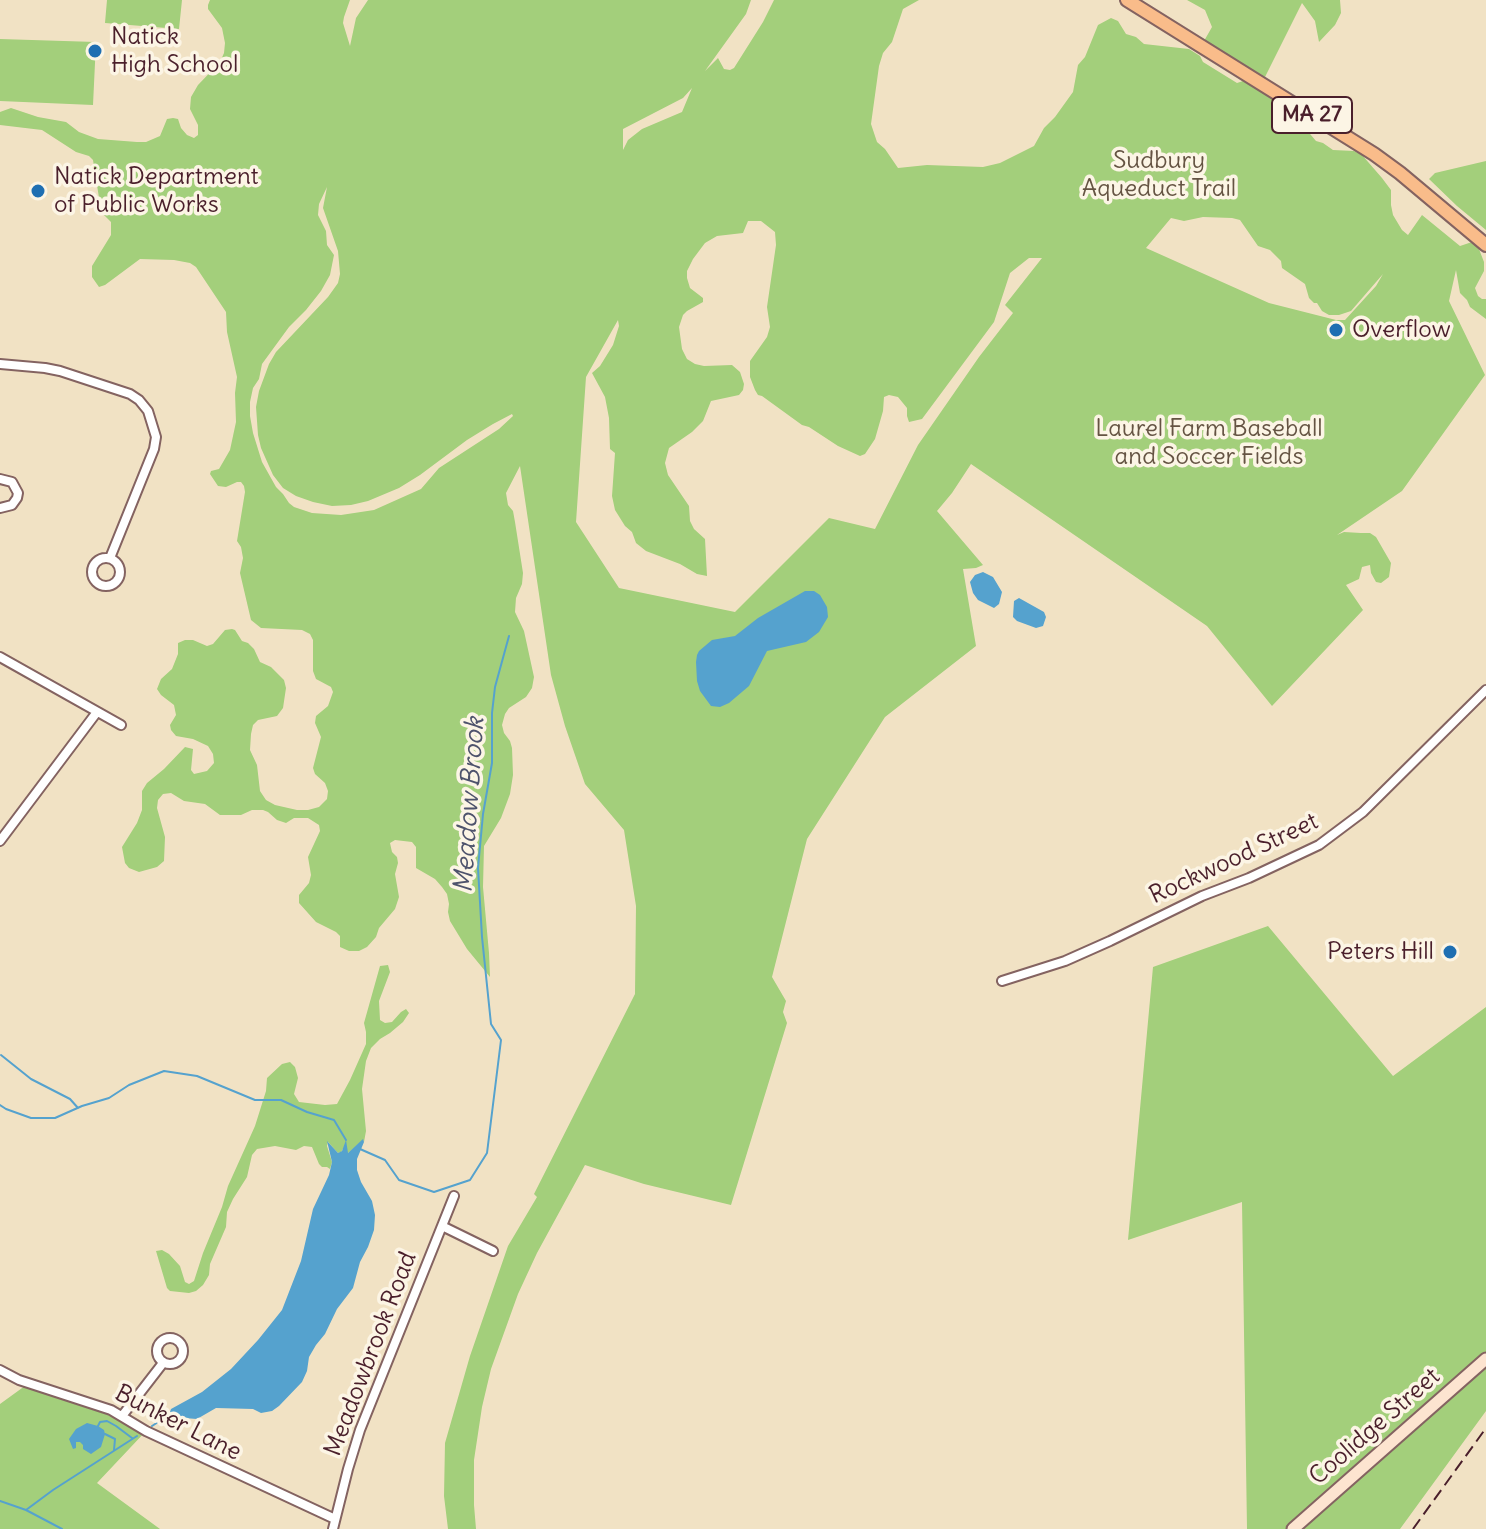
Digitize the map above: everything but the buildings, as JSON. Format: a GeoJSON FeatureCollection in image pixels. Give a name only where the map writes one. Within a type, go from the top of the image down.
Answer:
{"type":"FeatureCollection","features":[{"type":"Feature","properties":{"kind":"main road","name":"MA 27"},"geometry":{"type":"LineString","coordinates":[[1127,0],[1374,154],[1486,245]]}},
{"type":"Feature","properties":{"kind":"main road","name":"Coolidge Street"},"geometry":{"type":"LineString","coordinates":[[1293,1529],[1486,1359]]}},
{"type":"Feature","properties":{"kind":"street"},"geometry":{"type":"LineString","coordinates":[[0,364],[60,371],[130,394],[148,411],[156,437],[154,449],[110,558]]}},
{"type":"Feature","properties":{"kind":"street"},"geometry":{"type":"LineString","coordinates":[[0,479],[12,482],[18,493],[12,505],[0,508]]}},
{"type":"Feature","properties":{"kind":"street"},"geometry":{"type":"LineString","coordinates":[[0,657],[121,725]]}},
{"type":"Feature","properties":{"kind":"street","name":"Rockwood Street"},"geometry":{"type":"LineString","coordinates":[[1002,981],[1065,961],[1319,845],[1363,812],[1486,690]]}},
{"type":"Feature","properties":{"kind":"street"},"geometry":{"type":"LineString","coordinates":[[0,841],[97,712]]}},
{"type":"Feature","properties":{"kind":"street","name":"Meadowbrook Road"},"geometry":{"type":"LineString","coordinates":[[334,1524],[360,1430],[454,1196]]}},
{"type":"Feature","properties":{"kind":"street"},"geometry":{"type":"LineString","coordinates":[[442,1226],[493,1251]]}},
{"type":"Feature","properties":{"kind":"street"},"geometry":{"type":"LineString","coordinates":[[122,1416],[163,1363]]}},
{"type":"Feature","properties":{"kind":"street","name":"Bunker Lane"},"geometry":{"type":"LineString","coordinates":[[0,1370],[19,1380],[100,1405],[334,1524]]}},
{"type":"Feature","properties":{"kind":"green space"},"geometry":{"type":"Polygon","coordinates":[[[107,0],[182,0],[179,29],[105,23],[107,0]]]}},
{"type":"Feature","properties":{"kind":"green space"},"geometry":{"type":"Polygon","coordinates":[[[210,0],[350,0],[343,23],[350,46],[356,18],[368,0],[751,0],[746,14],[705,71],[718,58],[724,69],[734,68],[774,0],[919,0],[903,9],[892,42],[883,53],[871,124],[877,142],[898,168],[927,165],[983,167],[1000,163],[1034,146],[1044,128],[1073,92],[1078,65],[1085,57],[1098,25],[1111,18],[1118,21],[1126,34],[1144,44],[1189,49],[1203,62],[1237,83],[1243,81],[1300,115],[1305,128],[1316,141],[1333,150],[1354,151],[1362,155],[1391,190],[1393,215],[1402,230],[1408,235],[1422,215],[1460,246],[1472,242],[1477,244],[1484,262],[1484,271],[1475,288],[1478,296],[1486,299],[1486,319],[1470,307],[1460,293],[1456,270],[1449,301],[1485,375],[1402,491],[1337,535],[1344,532],[1370,533],[1376,537],[1391,563],[1389,577],[1381,583],[1376,582],[1370,565],[1362,567],[1359,579],[1346,585],[1363,610],[1272,706],[1207,626],[971,464],[937,511],[983,565],[963,569],[976,646],[885,717],[807,839],[772,977],[786,1001],[783,1012],[787,1023],[731,1205],[644,1184],[585,1165],[518,1294],[491,1369],[474,1460],[476,1529],[448,1529],[444,1496],[445,1443],[470,1356],[508,1246],[537,1197],[534,1194],[635,994],[636,906],[624,830],[585,784],[565,726],[551,675],[520,466],[506,493],[508,505],[513,511],[523,573],[515,612],[524,631],[534,677],[526,697],[505,714],[502,725],[512,748],[510,794],[501,818],[484,846],[483,887],[490,977],[467,949],[450,921],[447,894],[435,879],[416,868],[416,847],[412,842],[395,840],[390,843],[398,863],[395,874],[399,897],[395,909],[379,928],[376,937],[359,951],[340,947],[340,936],[316,922],[299,903],[299,895],[309,883],[311,875],[308,857],[320,831],[319,825],[308,818],[294,818],[286,823],[263,810],[252,810],[241,815],[220,815],[205,804],[184,801],[171,793],[163,794],[157,808],[165,837],[164,861],[157,867],[139,872],[125,863],[122,847],[137,823],[142,810],[142,791],[147,783],[185,747],[193,749],[191,770],[194,774],[207,771],[214,763],[208,746],[176,736],[171,730],[170,725],[176,715],[174,705],[157,689],[161,679],[172,669],[178,654],[178,643],[193,640],[207,646],[213,644],[225,630],[235,630],[242,641],[254,649],[260,662],[271,667],[284,680],[283,708],[277,716],[258,720],[251,734],[250,750],[257,765],[260,791],[266,800],[275,805],[308,810],[319,807],[327,799],[325,783],[313,768],[321,737],[315,723],[316,716],[328,706],[333,692],[331,687],[316,679],[310,634],[302,630],[261,628],[251,620],[240,573],[243,558],[237,541],[244,486],[237,482],[226,487],[218,486],[210,474],[219,469],[230,450],[236,422],[237,377],[226,312],[196,267],[190,263],[140,259],[99,287],[92,277],[92,266],[111,235],[111,222],[100,204],[93,160],[42,130],[0,125],[0,112],[11,108],[66,122],[79,132],[98,139],[137,142],[160,136],[167,119],[173,118],[178,119],[181,128],[194,138],[198,135],[198,125],[190,109],[191,97],[224,53],[222,28],[208,5],[210,0]],[[692,88],[683,98],[623,129],[623,150],[628,140],[642,129],[682,112],[692,88]],[[327,187],[319,204],[318,215],[326,231],[327,245],[334,255],[330,275],[321,291],[262,364],[259,379],[253,388],[250,416],[262,462],[289,503],[312,513],[341,515],[374,510],[421,489],[439,468],[499,429],[513,416],[467,440],[399,488],[368,501],[332,506],[296,496],[283,488],[273,475],[261,448],[256,407],[259,391],[276,352],[338,283],[338,251],[323,208],[327,187]],[[1203,217],[1184,221],[1171,218],[1146,248],[1269,303],[1345,320],[1383,274],[1351,311],[1329,315],[1309,298],[1305,284],[1282,268],[1281,261],[1270,250],[1258,246],[1240,220],[1203,217]],[[748,221],[743,233],[717,236],[705,243],[693,259],[687,278],[690,288],[703,298],[703,302],[683,315],[679,327],[682,349],[687,359],[704,366],[732,365],[740,372],[744,384],[739,395],[711,401],[703,421],[669,448],[665,463],[668,475],[689,506],[694,529],[705,539],[707,576],[646,551],[636,543],[632,532],[615,510],[612,496],[615,453],[610,449],[605,397],[592,373],[613,345],[618,320],[586,377],[576,522],[619,588],[735,612],[829,518],[875,529],[918,445],[1013,313],[1005,305],[1042,258],[1029,258],[1010,273],[994,322],[922,419],[909,422],[907,408],[898,397],[884,397],[875,439],[865,454],[860,456],[802,425],[755,390],[750,377],[750,361],[767,337],[770,327],[767,307],[776,245],[775,232],[761,221],[748,221]]]}},
{"type":"Feature","properties":{"kind":"green space"},"geometry":{"type":"Polygon","coordinates":[[[1187,0],[1340,0],[1341,13],[1335,25],[1319,42],[1315,21],[1302,3],[1265,77],[1204,41],[1212,27],[1205,10],[1187,0]]]}},
{"type":"Feature","properties":{"kind":"green space"},"geometry":{"type":"Polygon","coordinates":[[[0,39],[96,42],[93,105],[0,101],[0,39]]]}},
{"type":"Feature","properties":{"kind":"green space"},"geometry":{"type":"Polygon","coordinates":[[[1486,161],[1486,230],[1429,179],[1435,173],[1486,161]]]}},
{"type":"Feature","properties":{"kind":"green space"},"geometry":{"type":"Polygon","coordinates":[[[1268,926],[1393,1076],[1486,1007],[1486,1411],[1400,1529],[1247,1529],[1242,1202],[1128,1240],[1153,967],[1268,926]]]}},
{"type":"Feature","properties":{"kind":"green space"},"geometry":{"type":"Polygon","coordinates":[[[388,965],[390,972],[379,1001],[380,1020],[392,1022],[406,1009],[409,1013],[403,1022],[371,1048],[366,1061],[362,1089],[366,1131],[364,1142],[347,1154],[345,1146],[338,1153],[328,1142],[332,1162],[330,1169],[319,1164],[312,1147],[304,1146],[296,1150],[275,1146],[257,1149],[252,1155],[247,1177],[227,1212],[226,1227],[203,1285],[189,1293],[170,1291],[156,1251],[169,1254],[180,1266],[185,1282],[189,1284],[194,1281],[228,1186],[255,1126],[267,1078],[282,1064],[290,1062],[298,1078],[294,1094],[299,1102],[337,1104],[366,1044],[364,1023],[380,966],[388,965]]]}},
{"type":"Feature","properties":{"kind":"green space"},"geometry":{"type":"Polygon","coordinates":[[[29,1383],[100,1405],[146,1431],[97,1483],[160,1529],[0,1529],[0,1404],[29,1383]]]}},
{"type":"Feature","properties":{"kind":"water"},"geometry":{"type":"Polygon","coordinates":[[[983,572],[993,577],[1002,592],[999,604],[994,608],[978,600],[973,593],[970,582],[975,575],[983,572]]]}},
{"type":"Feature","properties":{"kind":"water"},"geometry":{"type":"Polygon","coordinates":[[[805,591],[820,595],[827,607],[828,617],[819,632],[806,642],[767,651],[749,686],[729,703],[720,707],[711,706],[697,681],[699,651],[712,640],[735,636],[758,618],[805,591]]]}},
{"type":"Feature","properties":{"kind":"water"},"geometry":{"type":"Polygon","coordinates":[[[1019,598],[1044,612],[1043,626],[1036,628],[1013,617],[1014,601],[1019,598]]]}},
{"type":"Feature","properties":{"kind":"water"},"geometry":{"type":"Polygon","coordinates":[[[363,1139],[357,1170],[372,1201],[374,1230],[353,1288],[309,1357],[302,1382],[272,1411],[261,1413],[253,1409],[216,1408],[197,1419],[171,1417],[171,1409],[202,1392],[231,1369],[282,1310],[301,1261],[313,1209],[329,1175],[332,1162],[327,1141],[338,1153],[346,1140],[348,1153],[363,1139]]]}},
{"type":"Feature","properties":{"kind":"water"},"geometry":{"type":"Polygon","coordinates":[[[87,1423],[98,1426],[105,1434],[101,1447],[91,1454],[83,1449],[80,1442],[76,1442],[73,1449],[69,1439],[76,1429],[87,1423]]]}},
{"type":"Feature","properties":{"kind":"waterway","name":"Meadow Brook"},"geometry":{"type":"LineString","coordinates":[[360,1149],[385,1160],[399,1180],[434,1192],[470,1180],[487,1153],[501,1040],[491,1024],[478,868],[492,763],[495,687],[509,636]]}},
{"type":"Feature","properties":{"kind":"waterway"},"geometry":{"type":"LineString","coordinates":[[1,1055],[31,1079],[70,1099],[78,1108]]}},
{"type":"Feature","properties":{"kind":"waterway"},"geometry":{"type":"LineString","coordinates":[[0,1105],[31,1118],[55,1118],[109,1098],[129,1085],[164,1071],[197,1076],[255,1100],[281,1100],[334,1120],[346,1140]]}},
{"type":"Feature","properties":{"kind":"waterway","name":"Meadow Brook"},"geometry":{"type":"LineString","coordinates":[[152,1426],[169,1415]]}},
{"type":"Feature","properties":{"kind":"waterway"},"geometry":{"type":"LineString","coordinates":[[98,1426],[100,1422],[107,1421],[132,1438]]}},
{"type":"Feature","properties":{"kind":"waterway"},"geometry":{"type":"LineString","coordinates":[[105,1434],[115,1439],[114,1450]]}},
{"type":"Feature","properties":{"kind":"waterway","name":"Meadow Brook"},"geometry":{"type":"LineString","coordinates":[[26,1510],[137,1436]]}},
{"type":"Feature","properties":{"kind":"waterway"},"geometry":{"type":"LineString","coordinates":[[0,1501],[26,1510],[62,1529]]}},
{"type":"Feature","properties":{"kind":"railway"},"geometry":{"type":"LineString","coordinates":[[1413,1529],[1486,1428]]}},
{"type":"Feature","properties":{"kind":"place","name":"Natick High School"},"geometry":{"type":"Point","coordinates":[95,51]}},
{"type":"Feature","properties":{"kind":"place","name":"Natick Department of Public Works"},"geometry":{"type":"Point","coordinates":[38,191]}},
{"type":"Feature","properties":{"kind":"place","name":"Overflow"},"geometry":{"type":"Point","coordinates":[1336,330]}},
{"type":"Feature","properties":{"kind":"place","name":"Peters Hill"},"geometry":{"type":"Point","coordinates":[1450,952]}},
{"type":"Feature","properties":{"kind":"park label","name":"Sudbury Aqueduct Trail"},"geometry":{"type":"Point","coordinates":[1159,175]}},
{"type":"Feature","properties":{"kind":"park label","name":"Laurel Farm Baseball and Soccer Fields"},"geometry":{"type":"Point","coordinates":[1209,443]}}]}
